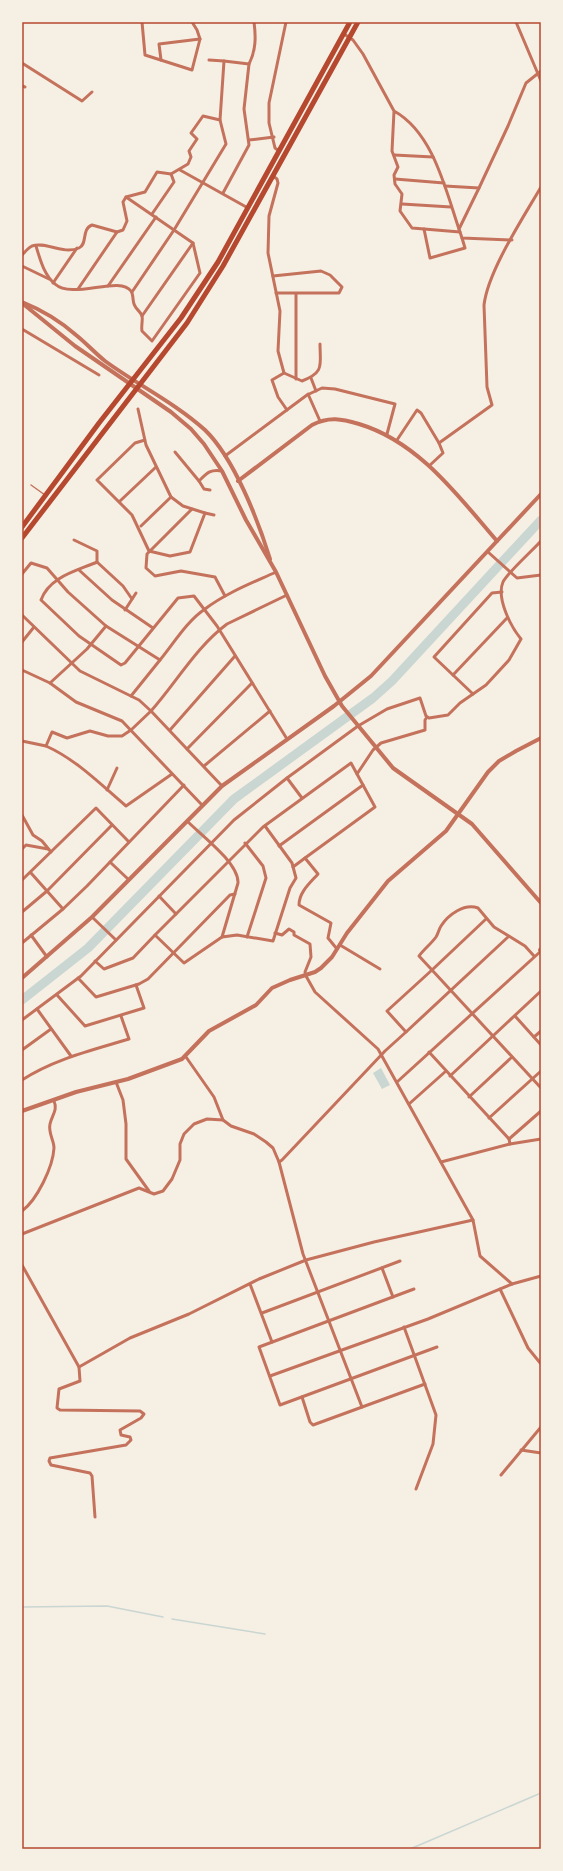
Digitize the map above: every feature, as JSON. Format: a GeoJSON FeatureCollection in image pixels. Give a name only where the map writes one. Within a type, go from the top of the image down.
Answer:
{"type":"FeatureCollection","features":[{"type":"Feature","properties":{"kind":"highway"},"geometry":{"type":"LineString","coordinates":[[22,526],[131,381],[196,298],[218,262],[350,22]]}},
{"type":"Feature","properties":{"kind":"highway"},"geometry":{"type":"LineString","coordinates":[[22,538],[186,323],[219,272],[358,22]]}},
{"type":"Feature","properties":{"kind":"street"},"geometry":{"type":"LineString","coordinates":[[142,22],[145,55],[192,70],[200,39],[192,22]]}},
{"type":"Feature","properties":{"kind":"street"},"geometry":{"type":"LineString","coordinates":[[222,193],[249,144],[244,109],[249,64],[255,50],[254,22]]}},
{"type":"Feature","properties":{"kind":"street"},"geometry":{"type":"LineString","coordinates":[[279,151],[276,148],[269,123],[269,103],[286,22]]}},
{"type":"Feature","properties":{"kind":"street"},"geometry":{"type":"LineString","coordinates":[[516,22],[539,72],[541,81]]}},
{"type":"Feature","properties":{"kind":"street"},"geometry":{"type":"LineString","coordinates":[[344,34],[350,38],[363,54],[394,110],[408,121],[428,145],[445,184],[465,248],[430,258],[424,229]]}},
{"type":"Feature","properties":{"kind":"street"},"geometry":{"type":"LineString","coordinates":[[161,60],[159,44],[200,39]]}},
{"type":"Feature","properties":{"kind":"street"},"geometry":{"type":"LineString","coordinates":[[209,60],[249,64]]}},
{"type":"Feature","properties":{"kind":"street"},"geometry":{"type":"LineString","coordinates":[[132,292],[204,183],[226,144],[220,120],[224,61]]}},
{"type":"Feature","properties":{"kind":"street"},"geometry":{"type":"LineString","coordinates":[[22,63],[82,101],[92,92]]}},
{"type":"Feature","properties":{"kind":"street"},"geometry":{"type":"LineString","coordinates":[[460,230],[526,83],[539,72]]}},
{"type":"Feature","properties":{"kind":"street"},"geometry":{"type":"LineString","coordinates":[[394,110],[392,151],[398,167],[394,179],[395,184],[402,194],[400,211],[412,228],[460,230]]}},
{"type":"Feature","properties":{"kind":"street"},"geometry":{"type":"LineString","coordinates":[[53,283],[78,248],[83,244],[85,232],[88,227],[92,225],[117,232],[123,230],[127,221],[123,202],[126,197],[145,192],[157,172],[172,174],[180,170],[191,161],[189,151],[197,139],[191,133],[203,116],[220,120]]}},
{"type":"Feature","properties":{"kind":"street"},"geometry":{"type":"LineString","coordinates":[[249,140],[274,137]]}},
{"type":"Feature","properties":{"kind":"street"},"geometry":{"type":"LineString","coordinates":[[394,155],[433,157]]}},
{"type":"Feature","properties":{"kind":"street"},"geometry":{"type":"LineString","coordinates":[[180,170],[248,208]]}},
{"type":"Feature","properties":{"kind":"street"},"geometry":{"type":"LineString","coordinates":[[152,214],[174,182],[172,174]]}},
{"type":"Feature","properties":{"kind":"street"},"geometry":{"type":"LineString","coordinates":[[273,176],[277,179],[278,183],[268,228],[268,253],[280,311],[278,351],[284,373],[302,382],[311,378],[320,370],[320,344]]}},
{"type":"Feature","properties":{"kind":"street"},"geometry":{"type":"LineString","coordinates":[[394,179],[479,188]]}},
{"type":"Feature","properties":{"kind":"street"},"geometry":{"type":"LineString","coordinates":[[439,444],[492,405],[487,387],[484,305],[486,292],[541,187]]}},
{"type":"Feature","properties":{"kind":"street"},"geometry":{"type":"LineString","coordinates":[[126,197],[193,243],[200,273],[152,341],[142,331],[142,316],[193,243]]}},
{"type":"Feature","properties":{"kind":"street"},"geometry":{"type":"LineString","coordinates":[[402,204],[451,207]]}},
{"type":"Feature","properties":{"kind":"street"},"geometry":{"type":"LineString","coordinates":[[108,286],[156,217]]}},
{"type":"Feature","properties":{"kind":"street"},"geometry":{"type":"LineString","coordinates":[[78,289],[117,232]]}},
{"type":"Feature","properties":{"kind":"street"},"geometry":{"type":"LineString","coordinates":[[462,238],[512,240]]}},
{"type":"Feature","properties":{"kind":"street"},"geometry":{"type":"LineString","coordinates":[[22,254],[31,246],[60,250],[78,248]]}},
{"type":"Feature","properties":{"kind":"street"},"geometry":{"type":"LineString","coordinates":[[36,246],[41,262],[53,283],[64,290],[108,286],[126,287],[132,292],[135,306],[142,316]]}},
{"type":"Feature","properties":{"kind":"street"},"geometry":{"type":"LineString","coordinates":[[22,266],[50,279]]}},
{"type":"Feature","properties":{"kind":"street"},"geometry":{"type":"LineString","coordinates":[[273,276],[321,271],[330,275],[342,287],[339,293],[276,293]]}},
{"type":"Feature","properties":{"kind":"street"},"geometry":{"type":"LineString","coordinates":[[296,294],[296,380]]}},
{"type":"Feature","properties":{"kind":"street"},"geometry":{"type":"LineString","coordinates":[[22,302],[64,338],[131,381]]}},
{"type":"Feature","properties":{"kind":"street"},"geometry":{"type":"LineString","coordinates":[[22,302],[39,308],[52,317],[131,381],[196,423],[206,432],[225,456],[238,481],[260,527],[272,565]]}},
{"type":"Feature","properties":{"kind":"street"},"geometry":{"type":"LineString","coordinates":[[22,329],[99,376]]}},
{"type":"Feature","properties":{"kind":"street"},"geometry":{"type":"LineString","coordinates":[[284,373],[272,380],[278,396],[287,410]]}},
{"type":"Feature","properties":{"kind":"street"},"geometry":{"type":"LineString","coordinates":[[311,378],[316,391]]}},
{"type":"Feature","properties":{"kind":"street"},"geometry":{"type":"LineString","coordinates":[[138,386],[191,429],[208,450],[222,471],[246,520],[276,572],[325,676],[340,702],[358,726],[398,772],[459,814],[480,832],[541,903]]}},
{"type":"Feature","properties":{"kind":"street"},"geometry":{"type":"LineString","coordinates":[[225,456],[308,394],[322,388],[335,389],[395,404],[387,434]]}},
{"type":"Feature","properties":{"kind":"street"},"geometry":{"type":"LineString","coordinates":[[308,394],[320,421]]}},
{"type":"Feature","properties":{"kind":"street"},"geometry":{"type":"LineString","coordinates":[[138,409],[145,440],[171,497],[183,506],[214,515]]}},
{"type":"Feature","properties":{"kind":"street"},"geometry":{"type":"LineString","coordinates":[[397,440],[417,410],[421,413],[443,453],[429,466]]}},
{"type":"Feature","properties":{"kind":"street"},"geometry":{"type":"LineString","coordinates":[[238,481],[320,421],[337,418],[387,434],[409,448],[429,466],[497,541]]}},
{"type":"Feature","properties":{"kind":"street"},"geometry":{"type":"LineString","coordinates":[[191,429],[196,423]]}},
{"type":"Feature","properties":{"kind":"street"},"geometry":{"type":"LineString","coordinates":[[145,440],[135,443],[97,480],[120,501],[132,515],[150,551],[170,556],[190,552],[205,513]]}},
{"type":"Feature","properties":{"kind":"street"},"geometry":{"type":"LineString","coordinates":[[175,452],[204,489],[210,490]]}},
{"type":"Feature","properties":{"kind":"street"},"geometry":{"type":"LineString","coordinates":[[120,501],[156,467]]}},
{"type":"Feature","properties":{"kind":"street"},"geometry":{"type":"LineString","coordinates":[[199,481],[213,469],[222,471]]}},
{"type":"Feature","properties":{"kind":"street"},"geometry":{"type":"LineString","coordinates":[[22,978],[92,917],[222,786],[340,702],[379,669],[541,494]]}},
{"type":"Feature","properties":{"kind":"street"},"geometry":{"type":"LineString","coordinates":[[141,526],[171,497]]}},
{"type":"Feature","properties":{"kind":"street"},"geometry":{"type":"LineString","coordinates":[[192,509],[147,554],[146,568],[155,576],[181,571],[215,577],[225,596]]}},
{"type":"Feature","properties":{"kind":"street"},"geometry":{"type":"LineString","coordinates":[[74,540],[97,551],[97,562],[123,586],[132,599]]}},
{"type":"Feature","properties":{"kind":"street"},"geometry":{"type":"LineString","coordinates":[[428,717],[448,715],[460,703],[486,685],[504,665],[521,639],[507,618],[502,592],[504,581],[541,541]]}},
{"type":"Feature","properties":{"kind":"street"},"geometry":{"type":"LineString","coordinates":[[488,552],[517,578],[541,575]]}},
{"type":"Feature","properties":{"kind":"street"},"geometry":{"type":"LineString","coordinates":[[22,574],[31,562],[47,568],[56,580],[106,626],[160,660]]}},
{"type":"Feature","properties":{"kind":"street"},"geometry":{"type":"LineString","coordinates":[[97,562],[56,580],[44,593],[41,600],[90,645],[121,665],[125,663],[178,598],[194,596],[219,630],[288,739]]}},
{"type":"Feature","properties":{"kind":"street"},"geometry":{"type":"LineString","coordinates":[[79,570],[112,600],[153,628]]}},
{"type":"Feature","properties":{"kind":"street"},"geometry":{"type":"LineString","coordinates":[[131,696],[193,619],[204,609],[225,596],[276,572]]}},
{"type":"Feature","properties":{"kind":"street"},"geometry":{"type":"LineString","coordinates":[[473,694],[434,657],[492,593],[502,592]]}},
{"type":"Feature","properties":{"kind":"street"},"geometry":{"type":"LineString","coordinates":[[125,610],[136,593]]}},
{"type":"Feature","properties":{"kind":"street"},"geometry":{"type":"LineString","coordinates":[[46,746],[52,732],[67,738],[90,731],[108,736],[122,736],[132,730],[151,711],[202,648],[219,630],[227,624],[287,595]]}},
{"type":"Feature","properties":{"kind":"street"},"geometry":{"type":"LineString","coordinates":[[22,615],[71,664],[91,678],[139,700],[170,730],[222,786]]}},
{"type":"Feature","properties":{"kind":"street"},"geometry":{"type":"LineString","coordinates":[[453,675],[507,618]]}},
{"type":"Feature","properties":{"kind":"street"},"geometry":{"type":"LineString","coordinates":[[50,683],[90,645],[106,626]]}},
{"type":"Feature","properties":{"kind":"street"},"geometry":{"type":"LineString","coordinates":[[22,642],[34,627]]}},
{"type":"Feature","properties":{"kind":"street"},"geometry":{"type":"LineString","coordinates":[[170,730],[235,656]]}},
{"type":"Feature","properties":{"kind":"street"},"geometry":{"type":"LineString","coordinates":[[22,676],[23,670],[50,683],[76,702],[122,721],[202,805]]}},
{"type":"Feature","properties":{"kind":"street"},"geometry":{"type":"LineString","coordinates":[[187,749],[252,683]]}},
{"type":"Feature","properties":{"kind":"street"},"geometry":{"type":"LineString","coordinates":[[22,1020],[78,978],[234,820],[287,778],[358,726],[387,708],[420,698],[428,717]]}},
{"type":"Feature","properties":{"kind":"street"},"geometry":{"type":"LineString","coordinates":[[204,766],[270,711]]}},
{"type":"Feature","properties":{"kind":"street"},"geometry":{"type":"LineString","coordinates":[[358,774],[375,747],[381,743],[425,730],[425,720],[428,717]]}},
{"type":"Feature","properties":{"kind":"street"},"geometry":{"type":"LineString","coordinates":[[22,1111],[86,1089],[116,1082],[186,1057],[209,1032],[256,1005],[272,988],[290,980],[306,976],[321,968],[388,881],[440,836],[459,814],[483,779],[499,761],[516,750],[541,738]]}},
{"type":"Feature","properties":{"kind":"street"},"geometry":{"type":"LineString","coordinates":[[22,741],[46,746],[62,753],[75,762],[126,806],[172,774]]}},
{"type":"Feature","properties":{"kind":"street"},"geometry":{"type":"LineString","coordinates":[[95,961],[104,969],[133,958],[246,843],[265,826],[351,763],[375,807],[293,867]]}},
{"type":"Feature","properties":{"kind":"street"},"geometry":{"type":"LineString","coordinates":[[107,790],[117,768]]}},
{"type":"Feature","properties":{"kind":"street"},"geometry":{"type":"LineString","coordinates":[[287,778],[302,798]]}},
{"type":"Feature","properties":{"kind":"street"},"geometry":{"type":"LineString","coordinates":[[22,943],[63,909],[184,785]]}},
{"type":"Feature","properties":{"kind":"street"},"geometry":{"type":"LineString","coordinates":[[279,846],[363,785]]}},
{"type":"Feature","properties":{"kind":"street"},"geometry":{"type":"LineString","coordinates":[[22,880],[31,873],[96,808],[129,842]]}},
{"type":"Feature","properties":{"kind":"street"},"geometry":{"type":"LineString","coordinates":[[22,815],[34,835],[51,852]]}},
{"type":"Feature","properties":{"kind":"street"},"geometry":{"type":"LineString","coordinates":[[187,821],[228,861],[239,876],[222,937]]}},
{"type":"Feature","properties":{"kind":"street"},"geometry":{"type":"LineString","coordinates":[[22,912],[47,891],[112,825]]}},
{"type":"Feature","properties":{"kind":"street"},"geometry":{"type":"LineString","coordinates":[[155,935],[184,963],[222,937],[237,935],[273,941],[290,888],[296,878],[293,867],[265,826]]}},
{"type":"Feature","properties":{"kind":"street"},"geometry":{"type":"LineString","coordinates":[[246,843],[263,866],[266,878],[247,937]]}},
{"type":"Feature","properties":{"kind":"street"},"geometry":{"type":"LineString","coordinates":[[22,849],[26,845],[48,849]]}},
{"type":"Feature","properties":{"kind":"street"},"geometry":{"type":"LineString","coordinates":[[305,858],[318,874],[299,898],[299,905],[332,924],[328,938],[337,949]]}},
{"type":"Feature","properties":{"kind":"street"},"geometry":{"type":"LineString","coordinates":[[110,862],[129,880]]}},
{"type":"Feature","properties":{"kind":"street"},"geometry":{"type":"LineString","coordinates":[[31,873],[63,909]]}},
{"type":"Feature","properties":{"kind":"street"},"geometry":{"type":"LineString","coordinates":[[78,978],[96,997],[136,985],[148,979],[230,895],[235,894]]}},
{"type":"Feature","properties":{"kind":"street"},"geometry":{"type":"LineString","coordinates":[[159,896],[176,914]]}},
{"type":"Feature","properties":{"kind":"street"},"geometry":{"type":"LineString","coordinates":[[534,956],[525,946],[508,937],[486,920],[481,910],[474,906],[461,909],[445,920],[436,936],[419,956],[541,1088]]}},
{"type":"Feature","properties":{"kind":"street"},"geometry":{"type":"LineString","coordinates":[[92,917],[116,940]]}},
{"type":"Feature","properties":{"kind":"street"},"geometry":{"type":"LineString","coordinates":[[406,1032],[387,1011],[486,920]]}},
{"type":"Feature","properties":{"kind":"street"},"geometry":{"type":"LineString","coordinates":[[275,933],[282,935],[289,929],[294,932],[294,935],[310,944],[311,957],[305,972],[306,976],[316,992],[382,1054],[473,1220],[480,1256],[512,1284]]}},
{"type":"Feature","properties":{"kind":"street"},"geometry":{"type":"LineString","coordinates":[[31,935],[47,957]]}},
{"type":"Feature","properties":{"kind":"street"},"geometry":{"type":"LineString","coordinates":[[279,1162],[382,1054],[508,937]]}},
{"type":"Feature","properties":{"kind":"street"},"geometry":{"type":"LineString","coordinates":[[340,945],[380,969]]}},
{"type":"Feature","properties":{"kind":"street"},"geometry":{"type":"LineString","coordinates":[[397,1082],[541,950]]}},
{"type":"Feature","properties":{"kind":"street"},"geometry":{"type":"LineString","coordinates":[[58,994],[85,1026],[144,1008],[136,985]]}},
{"type":"Feature","properties":{"kind":"street"},"geometry":{"type":"LineString","coordinates":[[450,1076],[541,991]]}},
{"type":"Feature","properties":{"kind":"street"},"geometry":{"type":"LineString","coordinates":[[37,1009],[71,1056]]}},
{"type":"Feature","properties":{"kind":"street"},"geometry":{"type":"LineString","coordinates":[[22,1080],[34,1072],[71,1056],[129,1039],[121,1016]]}},
{"type":"Feature","properties":{"kind":"street"},"geometry":{"type":"LineString","coordinates":[[515,1016],[541,1045]]}},
{"type":"Feature","properties":{"kind":"street"},"geometry":{"type":"LineString","coordinates":[[22,1050],[51,1029]]}},
{"type":"Feature","properties":{"kind":"street"},"geometry":{"type":"LineString","coordinates":[[534,1037],[541,1031]]}},
{"type":"Feature","properties":{"kind":"street"},"geometry":{"type":"LineString","coordinates":[[429,1052],[510,1142]]}},
{"type":"Feature","properties":{"kind":"street"},"geometry":{"type":"LineString","coordinates":[[186,1057],[214,1097],[223,1120]]}},
{"type":"Feature","properties":{"kind":"street"},"geometry":{"type":"LineString","coordinates":[[469,1097],[512,1057]]}},
{"type":"Feature","properties":{"kind":"street"},"geometry":{"type":"LineString","coordinates":[[409,1104],[446,1071]]}},
{"type":"Feature","properties":{"kind":"street"},"geometry":{"type":"LineString","coordinates":[[489,1118],[541,1071]]}},
{"type":"Feature","properties":{"kind":"street"},"geometry":{"type":"LineString","coordinates":[[116,1082],[123,1100],[126,1124],[126,1159],[150,1193]]}},
{"type":"Feature","properties":{"kind":"street"},"geometry":{"type":"LineString","coordinates":[[22,1211],[37,1196],[53,1155],[54,1147],[50,1124],[56,1109],[54,1101]]}},
{"type":"Feature","properties":{"kind":"street"},"geometry":{"type":"LineString","coordinates":[[510,1142],[541,1111]]}},
{"type":"Feature","properties":{"kind":"street"},"geometry":{"type":"LineString","coordinates":[[22,1234],[139,1188],[156,1194],[164,1191],[169,1184],[180,1160],[181,1141],[186,1131],[194,1124],[207,1118],[223,1120],[231,1126],[254,1134],[273,1148],[279,1162],[306,1260],[362,1407]]}},
{"type":"Feature","properties":{"kind":"street"},"geometry":{"type":"LineString","coordinates":[[441,1162],[510,1142],[541,1139]]}},
{"type":"Feature","properties":{"kind":"street"},"geometry":{"type":"LineString","coordinates":[[79,1367],[130,1338],[189,1314],[250,1284],[306,1260],[374,1242],[473,1220]]}},
{"type":"Feature","properties":{"kind":"street"},"geometry":{"type":"LineString","coordinates":[[262,1313],[400,1261]]}},
{"type":"Feature","properties":{"kind":"street"},"geometry":{"type":"LineString","coordinates":[[22,1265],[79,1367],[80,1381],[59,1389],[57,1408],[60,1410],[140,1411],[144,1414],[141,1418],[120,1430],[121,1435],[130,1437],[131,1440],[126,1445],[50,1458],[49,1461],[51,1465],[90,1473],[92,1476],[95,1517]]}},
{"type":"Feature","properties":{"kind":"street"},"geometry":{"type":"LineString","coordinates":[[382,1268],[393,1297]]}},
{"type":"Feature","properties":{"kind":"street"},"geometry":{"type":"LineString","coordinates":[[270,1376],[404,1327],[512,1284],[541,1276]]}},
{"type":"Feature","properties":{"kind":"street"},"geometry":{"type":"LineString","coordinates":[[250,1284],[272,1342]]}},
{"type":"Feature","properties":{"kind":"street"},"geometry":{"type":"LineString","coordinates":[[414,1289],[259,1347],[280,1405],[437,1347]]}},
{"type":"Feature","properties":{"kind":"street"},"geometry":{"type":"LineString","coordinates":[[500,1289],[528,1348],[541,1364]]}},
{"type":"Feature","properties":{"kind":"street"},"geometry":{"type":"LineString","coordinates":[[404,1327],[435,1409],[436,1428],[432,1448],[416,1489]]}},
{"type":"Feature","properties":{"kind":"street"},"geometry":{"type":"LineString","coordinates":[[302,1397],[310,1422],[313,1425],[425,1384]]}},
{"type":"Feature","properties":{"kind":"street"},"geometry":{"type":"LineString","coordinates":[[502,1475],[541,1427]]}},
{"type":"Feature","properties":{"kind":"street"},"geometry":{"type":"LineString","coordinates":[[521,1450],[541,1453]]}},
{"type":"Feature","properties":{"kind":"lane"},"geometry":{"type":"LineString","coordinates":[[31,485],[45,495]]}},
{"type":"Feature","properties":{"kind":"shaded area"},"geometry":{"type":"Polygon","coordinates":[[[381,1068],[390,1085],[382,1089],[373,1073],[381,1068]]]}},
{"type":"Feature","properties":{"kind":"waterway"},"geometry":{"type":"LineString","coordinates":[[22,1000],[88,948],[234,799],[373,698],[392,681],[541,520]]}},
{"type":"Feature","properties":{"kind":"waterway"},"geometry":{"type":"LineString","coordinates":[[22,1607],[107,1606],[163,1617]]}},
{"type":"Feature","properties":{"kind":"waterway"},"geometry":{"type":"LineString","coordinates":[[172,1619],[265,1634]]}},
{"type":"Feature","properties":{"kind":"waterway"},"geometry":{"type":"LineString","coordinates":[[410,1849],[541,1793]]}}]}
